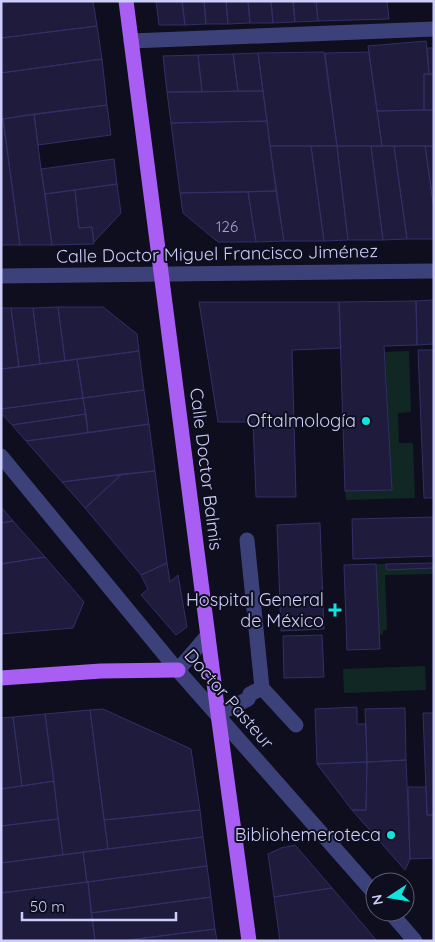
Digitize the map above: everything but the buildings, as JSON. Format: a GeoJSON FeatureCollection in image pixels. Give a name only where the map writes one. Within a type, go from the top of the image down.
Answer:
{"type":"FeatureCollection","features":[{"type":"Feature","properties":{"kind":"main road","name":"Calle Doctor Balmis"},"geometry":{"type":"LineString","coordinates":[[126,1],[249,941]]}},
{"type":"Feature","properties":{"kind":"main road"},"geometry":{"type":"LineString","coordinates":[[1,678],[102,671],[178,670]]}},
{"type":"Feature","properties":{"kind":"street"},"geometry":{"type":"LineString","coordinates":[[131,41],[434,29]]}},
{"type":"Feature","properties":{"kind":"street","name":"Calle Doctor Miguel Francisco Jiménez"},"geometry":{"type":"LineString","coordinates":[[1,276],[434,270]]}},
{"type":"Feature","properties":{"kind":"street","name":"Doctor Pasteur"},"geometry":{"type":"LineString","coordinates":[[1,456],[178,670],[365,883]]}},
{"type":"Feature","properties":{"kind":"street"},"geometry":{"type":"LineString","coordinates":[[247,540],[262,688],[296,725]]}},
{"type":"Feature","properties":{"kind":"street"},"geometry":{"type":"LineString","coordinates":[[178,670],[208,635]]}},
{"type":"Feature","properties":{"kind":"street"},"geometry":{"type":"LineString","coordinates":[[218,714],[248,700],[250,694],[262,688]]}},
{"type":"Feature","properties":{"kind":"street"},"geometry":{"type":"LineString","coordinates":[[399,922],[415,941]]}},
{"type":"Feature","properties":{"kind":"green space"},"geometry":{"type":"Polygon","coordinates":[[[409,351],[411,412],[398,413],[399,443],[413,443],[415,498],[346,500],[345,491],[392,490],[385,352],[409,351]]]}},
{"type":"Feature","properties":{"kind":"green space"},"geometry":{"type":"Polygon","coordinates":[[[376,564],[386,564],[387,569],[434,568],[434,574],[385,575],[387,630],[383,630],[383,634],[379,635],[376,564]]]}},
{"type":"Feature","properties":{"kind":"green space"},"geometry":{"type":"Polygon","coordinates":[[[425,666],[426,690],[344,693],[343,669],[425,666]]]}},
{"type":"Feature","properties":{"kind":"place","name":"Oftalmología"},"geometry":{"type":"Point","coordinates":[366,421]}},
{"type":"Feature","properties":{"kind":"place","name":"Hospital General de México"},"geometry":{"type":"Point","coordinates":[335,610]}},
{"type":"Feature","properties":{"kind":"place","name":"Bibliohemeroteca"},"geometry":{"type":"Point","coordinates":[391,835]}}]}
